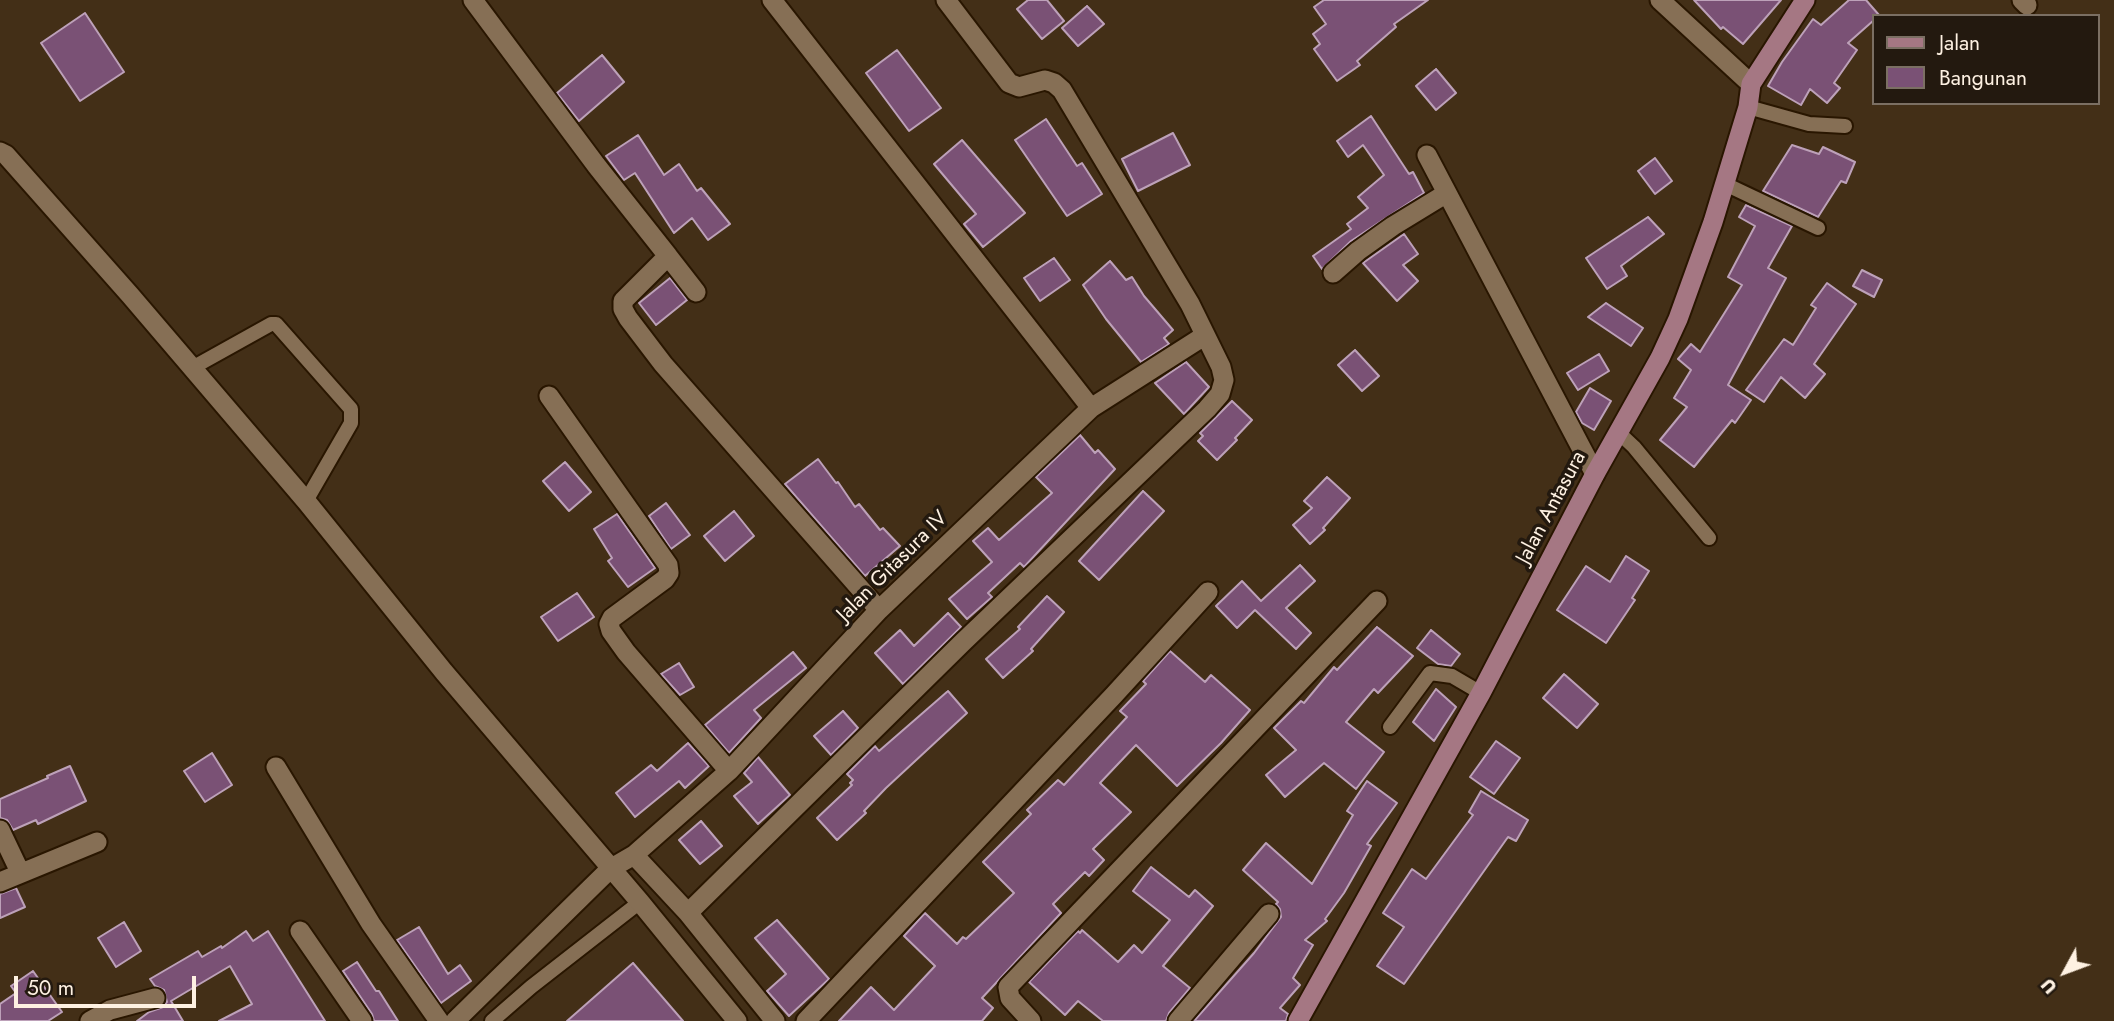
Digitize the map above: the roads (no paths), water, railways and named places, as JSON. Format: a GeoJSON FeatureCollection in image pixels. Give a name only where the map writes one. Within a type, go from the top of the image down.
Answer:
{"type":"FeatureCollection","features":[{"type":"Feature","properties":{"kind":"main road","name":"Jalan Antasura"},"geometry":{"type":"LineString","coordinates":[[1298,1021],[1481,692],[1595,474],[1660,358],[1678,319],[1725,184],[1748,107],[1751,84],[1805,0]]}},
{"type":"Feature","properties":{"kind":"street"},"geometry":{"type":"LineString","coordinates":[[473,0],[596,165],[696,292]]}},
{"type":"Feature","properties":{"kind":"street"},"geometry":{"type":"LineString","coordinates":[[772,0],[1091,408]]}},
{"type":"Feature","properties":{"kind":"street"},"geometry":{"type":"LineString","coordinates":[[688,913],[963,642],[1214,402],[1220,394],[1224,380],[1221,367],[1190,304],[1062,90],[1045,80],[1020,87],[1009,83],[946,0]]}},
{"type":"Feature","properties":{"kind":"street"},"geometry":{"type":"LineString","coordinates":[[1660,0],[1751,84]]}},
{"type":"Feature","properties":{"kind":"street"},"geometry":{"type":"LineString","coordinates":[[0,152],[6,155],[306,501],[444,672],[640,902],[737,1021]]}},
{"type":"Feature","properties":{"kind":"street"},"geometry":{"type":"LineString","coordinates":[[1427,155],[1595,474]]}},
{"type":"Feature","properties":{"kind":"street"},"geometry":{"type":"LineString","coordinates":[[1333,273],[1393,226],[1447,193]]}},
{"type":"Feature","properties":{"kind":"street"},"geometry":{"type":"LineString","coordinates":[[668,256],[623,301],[623,309],[663,364],[879,610]]}},
{"type":"Feature","properties":{"kind":"street","name":"Jalan Gitasura IV"},"geometry":{"type":"LineString","coordinates":[[455,1021],[610,869],[634,855],[729,771],[879,610],[1091,408],[1204,336]]}},
{"type":"Feature","properties":{"kind":"street"},"geometry":{"type":"LineString","coordinates":[[549,396],[668,565],[669,573],[665,579],[612,618],[609,624],[611,631],[729,771]]}},
{"type":"Feature","properties":{"kind":"street"},"geometry":{"type":"LineString","coordinates":[[806,1021],[1209,592]]}},
{"type":"Feature","properties":{"kind":"street"},"geometry":{"type":"LineString","coordinates":[[1031,1021],[1015,1006],[1007,992],[1008,986],[1377,601]]}},
{"type":"Feature","properties":{"kind":"street"},"geometry":{"type":"LineString","coordinates":[[275,767],[371,924],[439,1021]]}},
{"type":"Feature","properties":{"kind":"street"},"geometry":{"type":"LineString","coordinates":[[0,830],[20,872]]}},
{"type":"Feature","properties":{"kind":"street"},"geometry":{"type":"LineString","coordinates":[[0,882],[97,842]]}},
{"type":"Feature","properties":{"kind":"street"},"geometry":{"type":"LineString","coordinates":[[634,855],[688,913],[775,1021]]}},
{"type":"Feature","properties":{"kind":"street"},"geometry":{"type":"LineString","coordinates":[[1178,1021],[1269,914]]}},
{"type":"Feature","properties":{"kind":"street"},"geometry":{"type":"LineString","coordinates":[[300,931],[362,1021]]}},
{"type":"Feature","properties":{"kind":"street"},"geometry":{"type":"LineString","coordinates":[[90,1021],[114,1016],[155,998]]}},
{"type":"Feature","properties":{"kind":"lane"},"geometry":{"type":"LineString","coordinates":[[1748,107],[1809,124],[1845,126]]}},
{"type":"Feature","properties":{"kind":"lane"},"geometry":{"type":"LineString","coordinates":[[1725,184],[1818,228]]}},
{"type":"Feature","properties":{"kind":"lane"},"geometry":{"type":"LineString","coordinates":[[192,368],[271,324],[276,324],[351,409],[351,424],[306,501]]}},
{"type":"Feature","properties":{"kind":"lane"},"geometry":{"type":"LineString","coordinates":[[1618,432],[1634,447],[1709,538]]}},
{"type":"Feature","properties":{"kind":"lane"},"geometry":{"type":"LineString","coordinates":[[1390,727],[1430,673],[1452,676],[1481,692]]}},
{"type":"Feature","properties":{"kind":"lane"},"geometry":{"type":"LineString","coordinates":[[492,1021],[640,902]]}}]}
